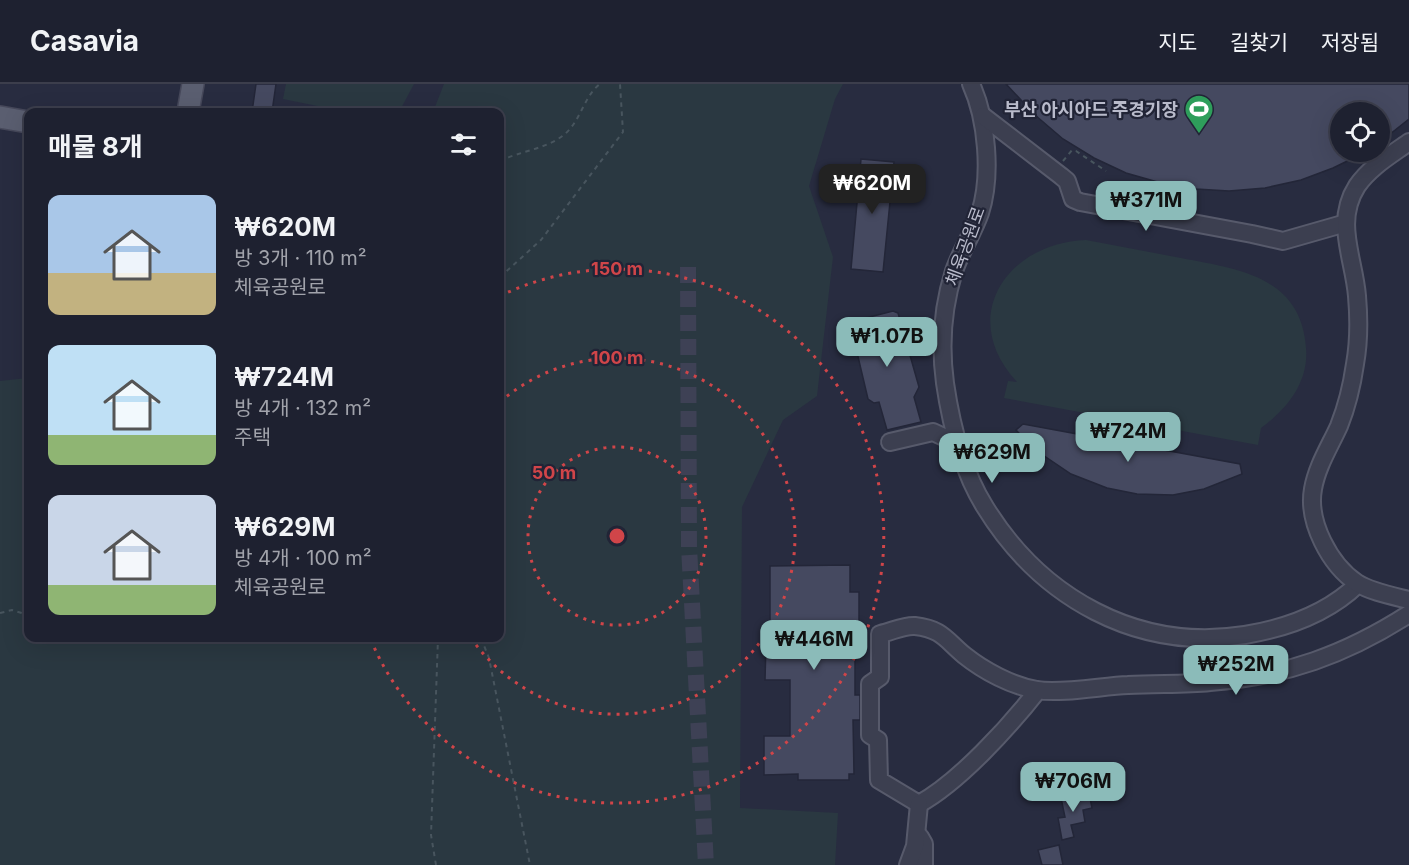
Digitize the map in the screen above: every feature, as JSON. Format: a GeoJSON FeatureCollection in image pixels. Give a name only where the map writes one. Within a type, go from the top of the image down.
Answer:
{"type":"FeatureCollection","features":[{"type":"Feature","properties":{"kind":"main road"},"geometry":{"type":"LineString","coordinates":[[189,108],[193,84]]}},
{"type":"Feature","properties":{"kind":"main road"},"geometry":{"type":"LineString","coordinates":[[0,117],[24,121]]}},
{"type":"Feature","properties":{"kind":"street","name":"체육공원로"},"geometry":{"type":"LineString","coordinates":[[971,84],[983,116],[985,183],[981,210],[954,270],[944,324],[945,383],[959,444],[970,479],[984,506],[1021,555],[1041,575],[1095,614],[1151,632],[1205,639],[1261,632],[1318,613],[1342,600],[1358,584]]}},
{"type":"Feature","properties":{"kind":"street"},"geometry":{"type":"LineString","coordinates":[[983,116],[1067,181],[1073,199],[1080,202],[1252,234],[1276,242],[1346,223]]}},
{"type":"Feature","properties":{"kind":"street"},"geometry":{"type":"LineString","coordinates":[[1409,142],[1369,172],[1357,186],[1350,202],[1345,241],[1357,294],[1359,327],[1355,364],[1339,424],[1316,479],[1313,512],[1330,554],[1342,570],[1358,584],[1409,600]]}},
{"type":"Feature","properties":{"kind":"street"},"geometry":{"type":"LineString","coordinates":[[890,442],[933,432],[959,444]]}},
{"type":"Feature","properties":{"kind":"street"},"geometry":{"type":"LineString","coordinates":[[919,804],[879,780],[878,740],[870,735],[870,684],[880,677],[880,634],[912,626],[932,629],[945,635],[983,669],[1038,690],[1208,683],[1268,675],[1307,666],[1340,653],[1378,634],[1409,614]]}},
{"type":"Feature","properties":{"kind":"street"},"geometry":{"type":"LineString","coordinates":[[919,804],[940,793],[1023,710],[1038,690]]}},
{"type":"Feature","properties":{"kind":"street"},"geometry":{"type":"LineString","coordinates":[[908,865],[915,846],[919,804]]}},
{"type":"Feature","properties":{"kind":"street"},"geometry":{"type":"LineString","coordinates":[[917,831],[924,844],[924,865]]}},
{"type":"Feature","properties":{"kind":"path"},"geometry":{"type":"LineString","coordinates":[[504,159],[563,136],[579,118],[594,88],[600,84]]}},
{"type":"Feature","properties":{"kind":"path"},"geometry":{"type":"LineString","coordinates":[[504,273],[541,240],[623,132],[620,84]]}},
{"type":"Feature","properties":{"kind":"path"},"geometry":{"type":"LineString","coordinates":[[1058,161],[1064,161],[1072,150],[1106,171]]}},
{"type":"Feature","properties":{"kind":"path"},"geometry":{"type":"LineString","coordinates":[[0,614],[12,610],[24,614]]}},
{"type":"Feature","properties":{"kind":"path"},"geometry":{"type":"LineString","coordinates":[[436,865],[430,836],[438,642]]}},
{"type":"Feature","properties":{"kind":"path"},"geometry":{"type":"LineString","coordinates":[[483,642],[489,658],[530,865]]}},
{"type":"Feature","properties":{"kind":"shaded area"},"geometry":{"type":"Polygon","coordinates":[[[286,84],[414,84],[401,108],[327,108],[283,99],[286,84]]]}},
{"type":"Feature","properties":{"kind":"shaded area"},"geometry":{"type":"Polygon","coordinates":[[[444,84],[843,84],[835,99],[809,186],[833,257],[817,396],[783,420],[742,507],[740,808],[838,813],[835,865],[0,865],[0,381],[24,378],[24,642],[504,642],[504,108],[435,108],[444,84]]]}},
{"type":"Feature","properties":{"kind":"shaded area"},"geometry":{"type":"Polygon","coordinates":[[[1086,240],[1244,272],[1263,280],[1279,291],[1292,305],[1302,324],[1306,348],[1304,372],[1294,394],[1271,421],[1261,428],[1258,445],[1004,398],[1008,381],[1017,382],[999,358],[991,333],[991,310],[999,288],[1013,269],[1033,254],[1058,244],[1086,240]]]}},
{"type":"Feature","properties":{"kind":"building"},"geometry":{"type":"Polygon","coordinates":[[[256,84],[276,84],[273,108],[253,108],[256,84]]]}},
{"type":"Feature","properties":{"kind":"building","name":"부산 아시아드 주경기장"},"geometry":{"type":"Polygon","coordinates":[[[1006,84],[1409,84],[1409,119],[1390,134],[1390,102],[1330,102],[1330,162],[1345,162],[1301,180],[1265,188],[1229,191],[1196,189],[1161,183],[1126,173],[1094,158],[1063,139],[1035,115],[1006,84]]]}},
{"type":"Feature","properties":{"kind":"building"},"geometry":{"type":"Polygon","coordinates":[[[861,159],[894,162],[883,272],[851,269],[861,159]]]}},
{"type":"Feature","properties":{"kind":"building"},"geometry":{"type":"Polygon","coordinates":[[[893,311],[898,313],[919,387],[914,397],[921,422],[887,430],[879,402],[874,403],[868,399],[851,327],[854,321],[893,311]]]}},
{"type":"Feature","properties":{"kind":"building"},"geometry":{"type":"Polygon","coordinates":[[[1023,424],[1240,464],[1242,474],[1204,489],[1173,495],[1137,494],[1107,488],[1071,474],[1034,449],[1016,430],[1023,424]]]}},
{"type":"Feature","properties":{"kind":"building"},"geometry":{"type":"Polygon","coordinates":[[[850,565],[850,592],[859,592],[859,625],[850,625],[850,644],[855,643],[855,695],[860,695],[860,720],[853,720],[854,774],[849,774],[849,780],[798,780],[798,774],[764,775],[764,736],[790,736],[790,680],[765,680],[766,644],[770,644],[770,566],[850,565]]]}},
{"type":"Feature","properties":{"kind":"building"},"geometry":{"type":"Polygon","coordinates":[[[1089,793],[1092,808],[1083,810],[1085,822],[1071,825],[1074,837],[1062,840],[1058,818],[1065,817],[1061,798],[1089,793]]]}},
{"type":"Feature","properties":{"kind":"building"},"geometry":{"type":"Polygon","coordinates":[[[1059,845],[1063,865],[1042,865],[1038,850],[1059,845]]]}},
{"type":"Feature","properties":{"kind":"tunnel"},"geometry":{"type":"LineString","coordinates":[[688,267],[689,547],[706,865]]}},
{"type":"Feature","properties":{"kind":"place","name":"부산 아시아드 주경기장"},"geometry":{"type":"Point","coordinates":[1199,134]}}]}
